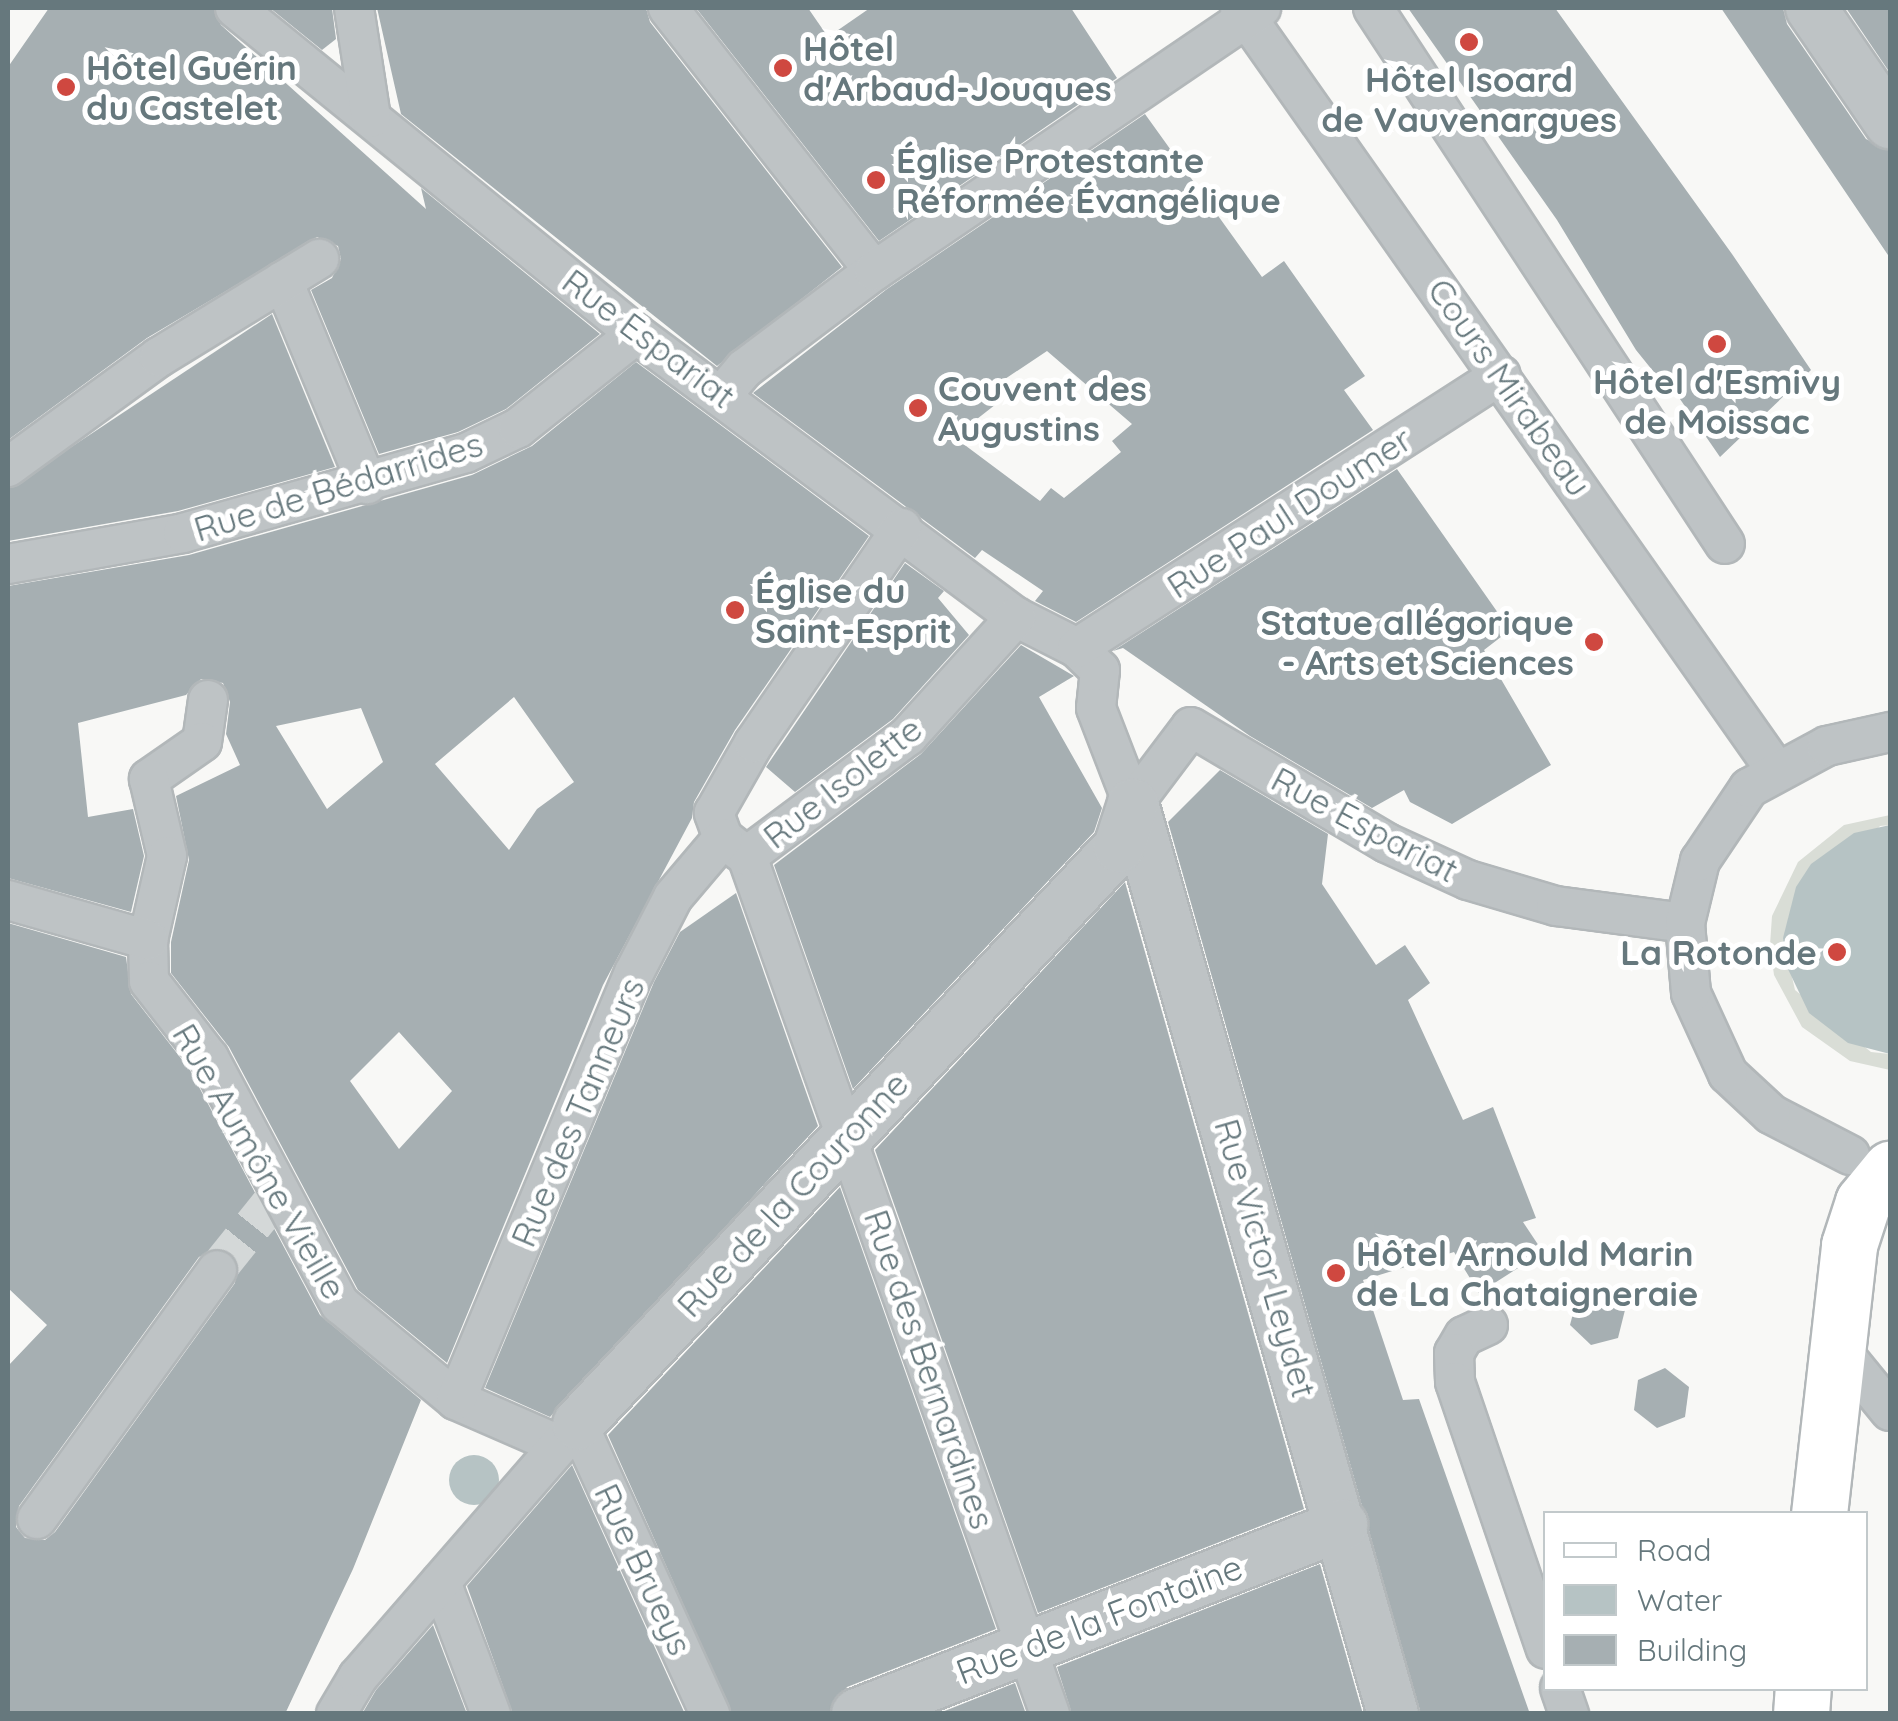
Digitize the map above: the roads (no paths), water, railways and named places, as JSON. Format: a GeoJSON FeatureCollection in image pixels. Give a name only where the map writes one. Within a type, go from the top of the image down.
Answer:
{"type":"FeatureCollection","features":[{"type":"Feature","properties":{"kind":"main road"},"geometry":{"type":"LineString","coordinates":[[1819,1511],[1848,1245],[1863,1202],[1870,1162]]}},
{"type":"Feature","properties":{"kind":"street","name":"Rue Espariat"},"geometry":{"type":"LineString","coordinates":[[235,8],[636,334],[723,394],[1016,617],[1077,648]]}},
{"type":"Feature","properties":{"kind":"street"},"geometry":{"type":"LineString","coordinates":[[354,8],[371,118]]}},
{"type":"Feature","properties":{"kind":"street"},"geometry":{"type":"LineString","coordinates":[[668,8],[874,270]]}},
{"type":"Feature","properties":{"kind":"street"},"geometry":{"type":"LineString","coordinates":[[1374,8],[1725,544]]}},
{"type":"Feature","properties":{"kind":"street"},"geometry":{"type":"LineString","coordinates":[[1811,8],[1890,123]]}},
{"type":"Feature","properties":{"kind":"street"},"geometry":{"type":"LineString","coordinates":[[723,394],[744,369],[874,270],[1249,10]]}},
{"type":"Feature","properties":{"kind":"street","name":"Cours Mirabeau"},"geometry":{"type":"LineString","coordinates":[[1249,10],[1775,768]]}},
{"type":"Feature","properties":{"kind":"street"},"geometry":{"type":"LineString","coordinates":[[8,468],[159,357],[320,259]]}},
{"type":"Feature","properties":{"kind":"street"},"geometry":{"type":"LineString","coordinates":[[282,282],[367,484]]}},
{"type":"Feature","properties":{"kind":"street","name":"Rue de Bédarrides"},"geometry":{"type":"LineString","coordinates":[[8,564],[183,532],[466,454],[518,428],[636,334]]}},
{"type":"Feature","properties":{"kind":"street","name":"Rue Paul Doumer"},"geometry":{"type":"LineString","coordinates":[[1077,648],[1501,375]]}},
{"type":"Feature","properties":{"kind":"street","name":"Rue des Tanneurs"},"geometry":{"type":"LineString","coordinates":[[456,1400],[634,972],[673,897],[728,836],[754,743],[902,528]]}},
{"type":"Feature","properties":{"kind":"street","name":"Rue Isolette"},"geometry":{"type":"LineString","coordinates":[[728,836],[908,736],[1016,617]]}},
{"type":"Feature","properties":{"kind":"street"},"geometry":{"type":"LineString","coordinates":[[1077,648],[1100,670],[1096,708],[1133,804]]}},
{"type":"Feature","properties":{"kind":"street"},"geometry":{"type":"LineString","coordinates":[[8,900],[148,940],[167,856],[149,779],[202,742],[208,700]]}},
{"type":"Feature","properties":{"kind":"street","name":"Rue Espariat"},"geometry":{"type":"LineString","coordinates":[[1133,804],[1191,727],[1387,842],[1468,880],[1556,906],[1686,923]]}},
{"type":"Feature","properties":{"kind":"street"},"geometry":{"type":"LineString","coordinates":[[1870,1162],[1771,1114],[1728,1074],[1690,993],[1686,923],[1710,841],[1749,788],[1775,768],[1827,746],[1890,732]]}},
{"type":"Feature","properties":{"kind":"street","name":"Rue de la Couronne"},"geometry":{"type":"LineString","coordinates":[[336,1714],[358,1677],[568,1435],[1119,847],[1133,804]]}},
{"type":"Feature","properties":{"kind":"street","name":"Rue Victor Leydet"},"geometry":{"type":"LineString","coordinates":[[1133,804],[1393,1714]]}},
{"type":"Feature","properties":{"kind":"street","name":"Rue des Bernardines"},"geometry":{"type":"LineString","coordinates":[[728,836],[847,1134],[1050,1714]]}},
{"type":"Feature","properties":{"kind":"street","name":"Rue Aumône Vieille"},"geometry":{"type":"LineString","coordinates":[[148,940],[149,981],[208,1058],[275,1198],[340,1304],[456,1400],[568,1435]]}},
{"type":"Feature","properties":{"kind":"street"},"geometry":{"type":"LineString","coordinates":[[38,1519],[217,1270]]}},
{"type":"Feature","properties":{"kind":"street"},"geometry":{"type":"LineString","coordinates":[[1488,1325],[1464,1336],[1454,1353],[1455,1382],[1543,1640]]}},
{"type":"Feature","properties":{"kind":"street"},"geometry":{"type":"LineString","coordinates":[[1836,1346],[1890,1411]]}},
{"type":"Feature","properties":{"kind":"street","name":"Rue Brueys"},"geometry":{"type":"LineString","coordinates":[[568,1435],[710,1714]]}},
{"type":"Feature","properties":{"kind":"street","name":"Rue de la Fontaine"},"geometry":{"type":"LineString","coordinates":[[856,1714],[1342,1526]]}},
{"type":"Feature","properties":{"kind":"street"},"geometry":{"type":"LineString","coordinates":[[441,1582],[490,1714]]}},
{"type":"Feature","properties":{"kind":"water","name":"La Rotonde"},"geometry":{"type":"Polygon","coordinates":[[[1890,825],[1890,1054],[1848,1043],[1809,1013],[1786,965],[1783,938],[1796,887],[1811,864],[1854,833],[1890,825]]]}},
{"type":"Feature","properties":{"kind":"water"},"geometry":{"type":"Polygon","coordinates":[[[474,1455],[492,1462],[499,1480],[492,1498],[474,1505],[456,1498],[449,1480],[456,1462],[474,1455]]]}},
{"type":"Feature","properties":{"kind":"tunnel"},"geometry":{"type":"LineString","coordinates":[[217,1270],[270,1204]]}},
{"type":"Feature","properties":{"kind":"place","name":"Hôtel Isoard de Vauvenargues"},"geometry":{"type":"Point","coordinates":[1469,42]}},
{"type":"Feature","properties":{"kind":"place","name":"Hôtel d'Arbaud-Jouques"},"geometry":{"type":"Point","coordinates":[783,68]}},
{"type":"Feature","properties":{"kind":"place","name":"Hôtel Guérin du Castelet"},"geometry":{"type":"Point","coordinates":[66,87]}},
{"type":"Feature","properties":{"kind":"place","name":"Église Protestante Réformée Évangélique"},"geometry":{"type":"Point","coordinates":[876,180]}},
{"type":"Feature","properties":{"kind":"place","name":"Hôtel d'Esmivy de Moissac"},"geometry":{"type":"Point","coordinates":[1717,344]}},
{"type":"Feature","properties":{"kind":"place","name":"Couvent des Augustins"},"geometry":{"type":"Point","coordinates":[918,408]}},
{"type":"Feature","properties":{"kind":"place","name":"Église du Saint-Esprit"},"geometry":{"type":"Point","coordinates":[735,610]}},
{"type":"Feature","properties":{"kind":"place","name":"Statue allégorique - Arts et Sciences"},"geometry":{"type":"Point","coordinates":[1594,642]}},
{"type":"Feature","properties":{"kind":"place","name":"La Rotonde"},"geometry":{"type":"Point","coordinates":[1837,952]}},
{"type":"Feature","properties":{"kind":"place","name":"Hôtel Arnould Marin de La Chataigneraie"},"geometry":{"type":"Point","coordinates":[1336,1273]}}]}
